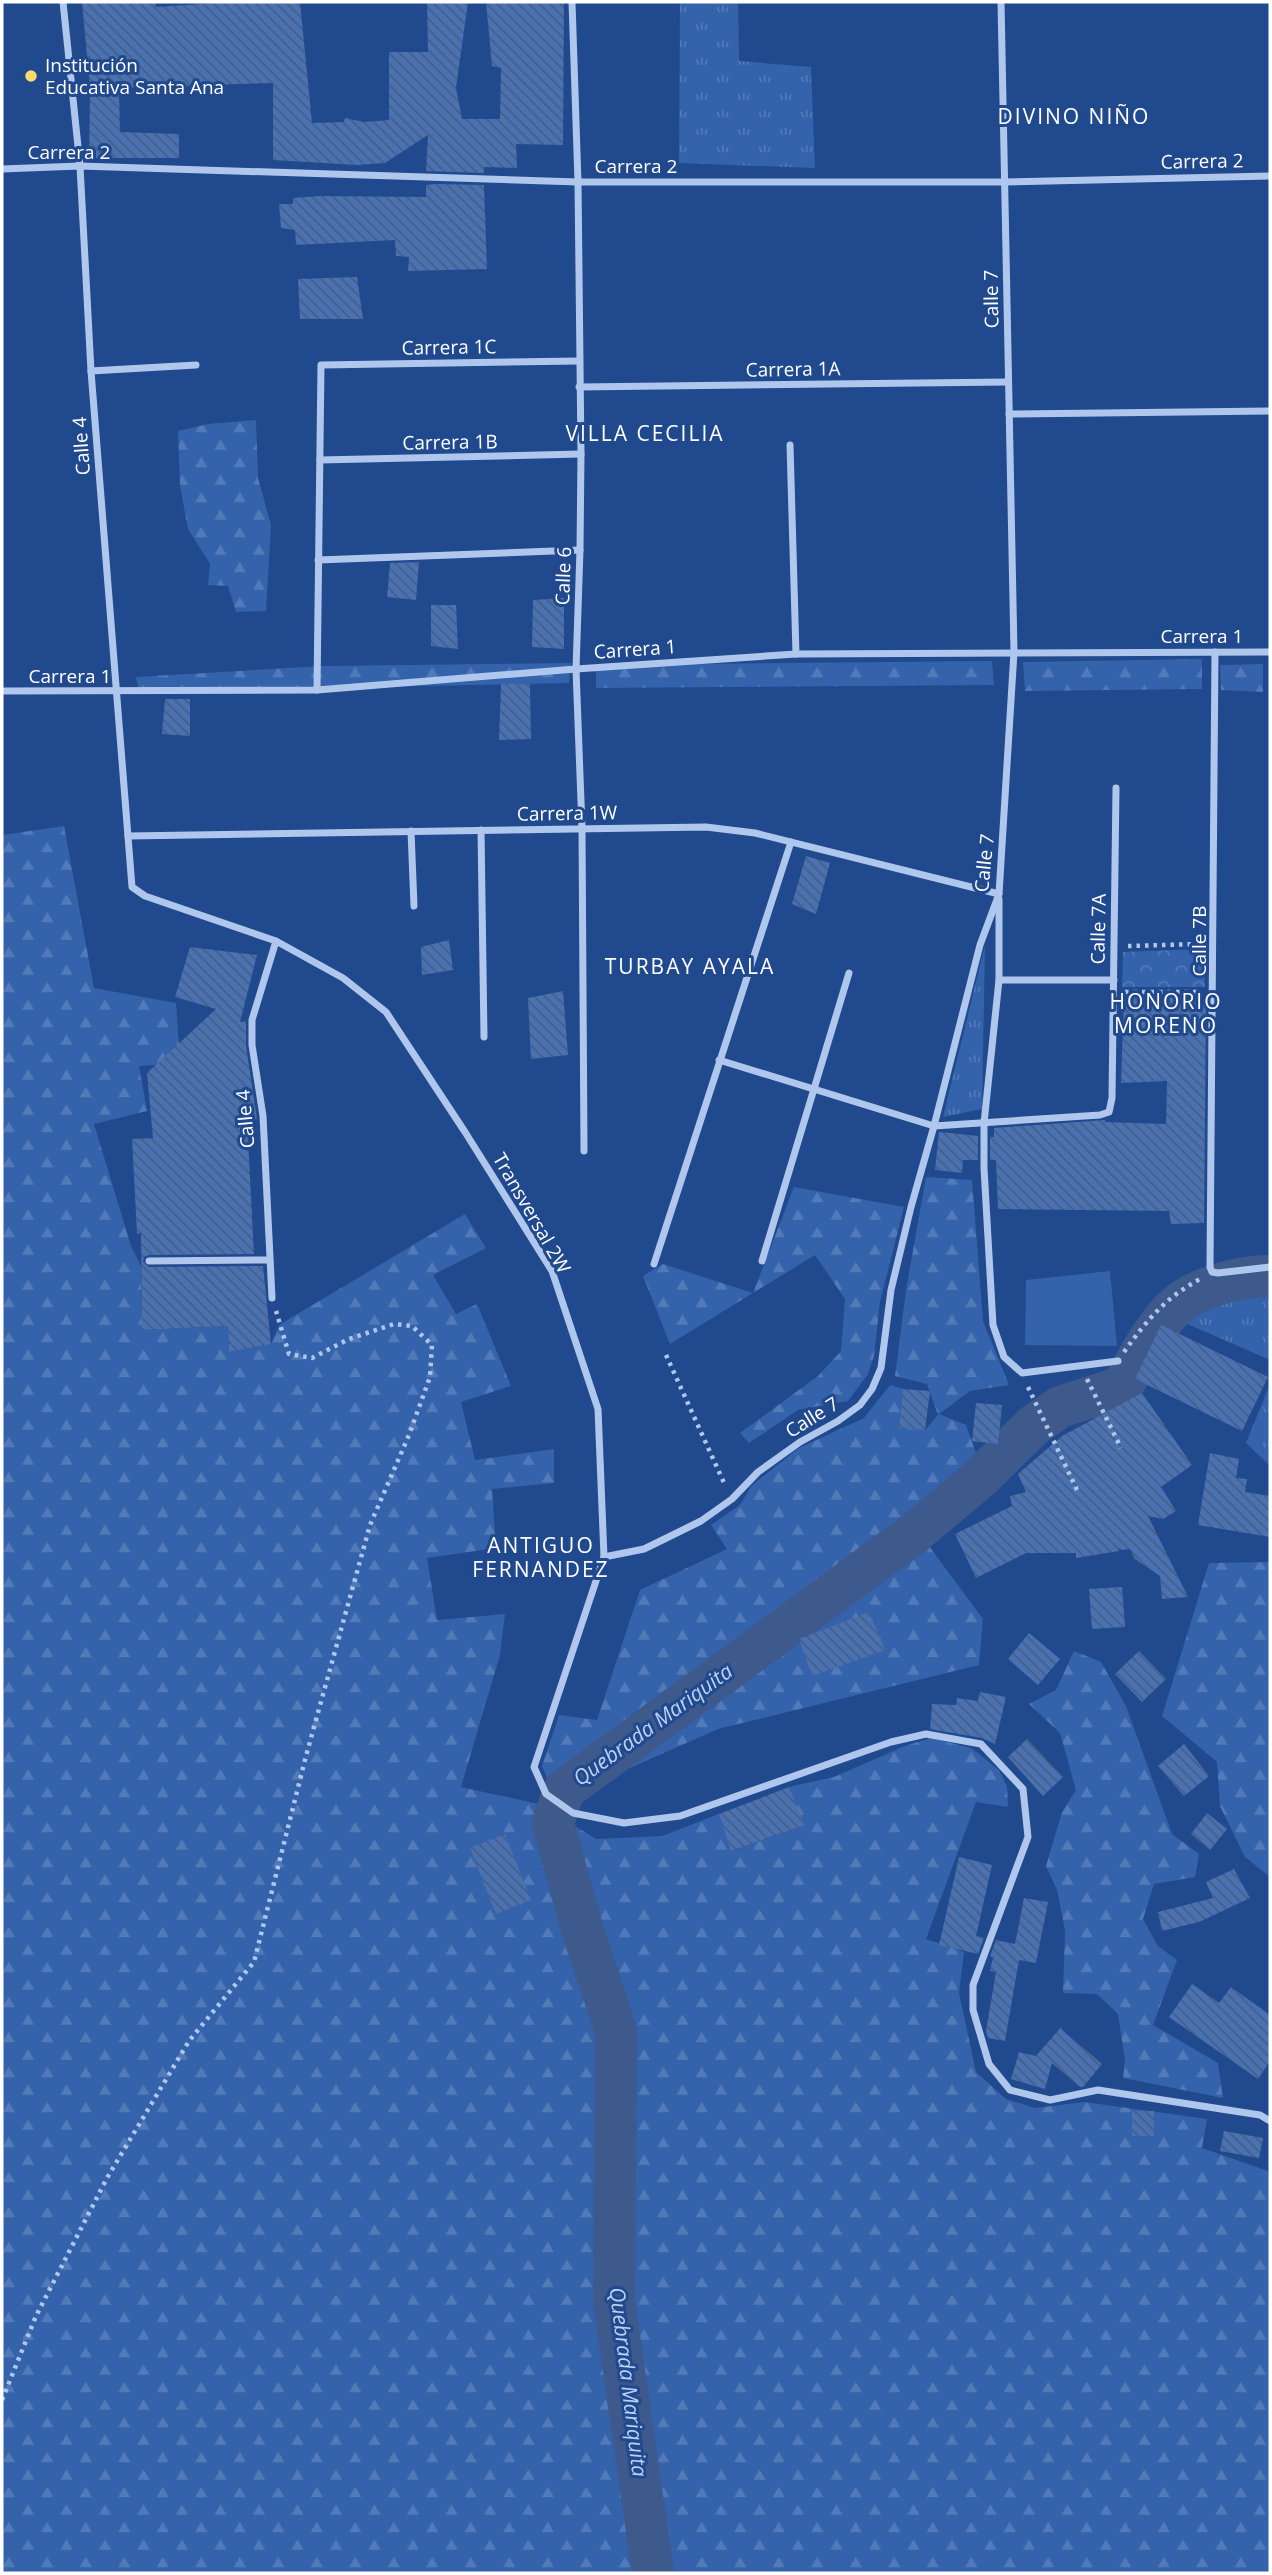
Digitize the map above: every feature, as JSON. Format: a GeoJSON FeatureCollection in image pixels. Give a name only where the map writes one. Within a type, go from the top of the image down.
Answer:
{"type":"FeatureCollection","features":[{"type":"Feature","properties":{"kind":"street","name":"Calle 4"},"geometry":{"type":"LineString","coordinates":[[63,2],[80,166],[91,371],[132,887]]}},
{"type":"Feature","properties":{"kind":"street","name":"Calle 6"},"geometry":{"type":"LineString","coordinates":[[572,2],[578,182],[581,454],[576,669],[582,828],[584,1151]]}},
{"type":"Feature","properties":{"kind":"street","name":"Calle 7"},"geometry":{"type":"LineString","coordinates":[[604,1557],[644,1549],[701,1521],[732,1499],[758,1472],[860,1405],[872,1389],[881,1368],[891,1290],[980,945],[999,894],[1014,652],[1001,2]]}},
{"type":"Feature","properties":{"kind":"street","name":"Carrera 2"},"geometry":{"type":"LineString","coordinates":[[2,169],[80,166],[578,182],[1004,182],[1270,176]]}},
{"type":"Feature","properties":{"kind":"street","name":"Carrera 1C"},"geometry":{"type":"LineString","coordinates":[[320,460],[321,365],[579,361]]}},
{"type":"Feature","properties":{"kind":"street"},"geometry":{"type":"LineString","coordinates":[[91,371],[196,365]]}},
{"type":"Feature","properties":{"kind":"street","name":"Carrera 1A"},"geometry":{"type":"LineString","coordinates":[[579,387],[1008,382]]}},
{"type":"Feature","properties":{"kind":"street"},"geometry":{"type":"LineString","coordinates":[[1009,414],[1270,411]]}},
{"type":"Feature","properties":{"kind":"street"},"geometry":{"type":"LineString","coordinates":[[790,445],[796,654]]}},
{"type":"Feature","properties":{"kind":"street","name":"Carrera 1B"},"geometry":{"type":"LineString","coordinates":[[320,460],[581,454]]}},
{"type":"Feature","properties":{"kind":"street"},"geometry":{"type":"LineString","coordinates":[[317,690],[320,460]]}},
{"type":"Feature","properties":{"kind":"street"},"geometry":{"type":"LineString","coordinates":[[318,560],[580,550]]}},
{"type":"Feature","properties":{"kind":"street","name":"Calle 7B"},"geometry":{"type":"LineString","coordinates":[[1212,1272],[1215,652]]}},
{"type":"Feature","properties":{"kind":"street","name":"Carrera 1"},"geometry":{"type":"LineString","coordinates":[[2,691],[317,690],[796,654],[1270,652]]}},
{"type":"Feature","properties":{"kind":"street","name":"Calle 7A"},"geometry":{"type":"LineString","coordinates":[[984,1123],[1100,1115],[1110,1112],[1116,788]]}},
{"type":"Feature","properties":{"kind":"street","name":"Carrera 1W"},"geometry":{"type":"LineString","coordinates":[[128,836],[706,827],[755,833],[999,894]]}},
{"type":"Feature","properties":{"kind":"street"},"geometry":{"type":"LineString","coordinates":[[481,830],[484,1037]]}},
{"type":"Feature","properties":{"kind":"street"},"geometry":{"type":"LineString","coordinates":[[411,831],[414,906]]}},
{"type":"Feature","properties":{"kind":"street"},"geometry":{"type":"LineString","coordinates":[[654,1264],[791,842]]}},
{"type":"Feature","properties":{"kind":"street","name":"Transversal 2W"},"geometry":{"type":"LineString","coordinates":[[132,887],[145,896],[276,942],[342,978],[386,1012],[465,1132],[551,1271],[598,1409],[604,1557],[534,1768],[546,1794],[573,1813],[624,1823],[680,1816],[891,1742],[926,1734],[981,1744],[1023,1789],[1028,1837],[973,1985],[973,2010],[989,2064],[1010,2090],[1050,2100],[1098,2090],[1260,2115],[1270,2121]]}},
{"type":"Feature","properties":{"kind":"street"},"geometry":{"type":"LineString","coordinates":[[999,894],[999,980],[984,1123],[993,1325],[1004,1357],[1022,1373],[1118,1361]]}},
{"type":"Feature","properties":{"kind":"street","name":"Calle 4"},"geometry":{"type":"LineString","coordinates":[[272,1298],[268,1260],[263,1116],[252,1045],[252,1020],[276,942]]}},
{"type":"Feature","properties":{"kind":"street"},"geometry":{"type":"LineString","coordinates":[[762,1261],[849,973]]}},
{"type":"Feature","properties":{"kind":"street"},"geometry":{"type":"LineString","coordinates":[[999,980],[1114,980]]}},
{"type":"Feature","properties":{"kind":"street"},"geometry":{"type":"LineString","coordinates":[[719,1060],[934,1126],[984,1123]]}},
{"type":"Feature","properties":{"kind":"street"},"geometry":{"type":"LineString","coordinates":[[149,1261],[268,1260]]}},
{"type":"Feature","properties":{"kind":"street"},"geometry":{"type":"LineString","coordinates":[[1212,1272],[1270,1267]]}},
{"type":"Feature","properties":{"kind":"path"},"geometry":{"type":"LineString","coordinates":[[1114,947],[1214,944]]}},
{"type":"Feature","properties":{"kind":"path"},"geometry":{"type":"LineString","coordinates":[[1114,992],[1214,992]]}},
{"type":"Feature","properties":{"kind":"path"},"geometry":{"type":"LineString","coordinates":[[1118,1361],[1152,1314],[1180,1290],[1212,1272]]}},
{"type":"Feature","properties":{"kind":"path"},"geometry":{"type":"LineString","coordinates":[[2,2400],[36,2316],[107,2178],[189,2041],[254,1962],[306,1756],[370,1525],[409,1435],[430,1377],[432,1345],[412,1326],[394,1324],[349,1339],[312,1358],[289,1354],[272,1298]]}},
{"type":"Feature","properties":{"kind":"path"},"geometry":{"type":"LineString","coordinates":[[666,1355],[732,1499]]}},
{"type":"Feature","properties":{"kind":"path"},"geometry":{"type":"LineString","coordinates":[[1081,1366],[1121,1448]]}},
{"type":"Feature","properties":{"kind":"path"},"geometry":{"type":"LineString","coordinates":[[1022,1373],[1077,1490]]}},
{"type":"Feature","properties":{"kind":"green space"},"geometry":{"type":"Polygon","coordinates":[[[680,2],[738,2],[739,61],[811,67],[815,168],[679,163],[680,2]]]}},
{"type":"Feature","properties":{"kind":"green space"},"geometry":{"type":"Polygon","coordinates":[[[256,420],[258,478],[271,525],[266,611],[236,612],[228,586],[208,585],[210,564],[188,529],[180,486],[178,431],[208,424],[256,420]]]}},
{"type":"Feature","properties":{"kind":"green space"},"geometry":{"type":"Polygon","coordinates":[[[1202,659],[1202,689],[1025,691],[1023,662],[1202,659]]]}},
{"type":"Feature","properties":{"kind":"green space"},"geometry":{"type":"Polygon","coordinates":[[[992,661],[994,685],[596,688],[596,665],[992,661]]]}},
{"type":"Feature","properties":{"kind":"green space"},"geometry":{"type":"Polygon","coordinates":[[[571,663],[569,683],[139,692],[136,677],[322,666],[571,663]]]}},
{"type":"Feature","properties":{"kind":"green space"},"geometry":{"type":"Polygon","coordinates":[[[1263,664],[1263,692],[1221,690],[1220,665],[1263,664]]]}},
{"type":"Feature","properties":{"kind":"green space"},"geometry":{"type":"Polygon","coordinates":[[[64,826],[94,988],[176,1003],[180,1063],[139,1066],[147,1111],[94,1124],[131,1246],[141,1266],[142,1330],[228,1326],[229,1352],[271,1344],[279,1325],[465,1214],[486,1248],[433,1275],[456,1314],[477,1304],[511,1386],[461,1402],[475,1460],[554,1449],[554,1483],[492,1489],[496,1548],[427,1558],[437,1620],[505,1614],[500,1655],[461,1787],[539,1804],[596,1839],[662,1836],[719,1814],[732,1851],[804,1825],[789,1787],[834,1777],[905,1746],[931,1738],[971,1748],[999,1770],[1007,1786],[1008,1807],[976,1802],[926,1939],[964,1952],[959,1993],[976,2072],[1006,2099],[1035,2108],[1085,2102],[1207,2119],[1202,2148],[1268,2171],[1270,2573],[2,2573],[2,835],[64,826]]]}},
{"type":"Feature","properties":{"kind":"green space"},"geometry":{"type":"Polygon","coordinates":[[[985,945],[982,1109],[943,1117],[985,945]]]}},
{"type":"Feature","properties":{"kind":"green space"},"geometry":{"type":"Polygon","coordinates":[[[1203,949],[1205,987],[1122,987],[1123,952],[1203,949]]]}},
{"type":"Feature","properties":{"kind":"green space"},"geometry":{"type":"Polygon","coordinates":[[[926,1177],[972,1180],[983,1321],[1009,1385],[970,1391],[939,1414],[966,1425],[981,1467],[912,1523],[983,1619],[979,1665],[718,1729],[630,1768],[599,1771],[579,1803],[551,1788],[542,1766],[559,1715],[597,1720],[640,1590],[727,1549],[711,1525],[740,1505],[752,1485],[799,1448],[864,1418],[890,1385],[903,1389],[899,1428],[925,1430],[938,1415],[927,1384],[895,1376],[906,1290],[926,1177]]]}},
{"type":"Feature","properties":{"kind":"green space"},"geometry":{"type":"Polygon","coordinates":[[[794,1187],[904,1207],[880,1302],[874,1356],[868,1374],[848,1401],[798,1410],[749,1443],[740,1433],[818,1376],[841,1351],[845,1299],[815,1255],[670,1344],[643,1276],[663,1264],[753,1293],[794,1187]]]}},
{"type":"Feature","properties":{"kind":"green space"},"geometry":{"type":"Polygon","coordinates":[[[1110,1271],[1117,1346],[1025,1345],[1026,1280],[1110,1271]]]}},
{"type":"Feature","properties":{"kind":"green space"},"geometry":{"type":"Polygon","coordinates":[[[1250,1292],[1270,1297],[1270,1360],[1183,1322],[1206,1302],[1250,1292]]]}},
{"type":"Feature","properties":{"kind":"green space"},"geometry":{"type":"Polygon","coordinates":[[[1270,1384],[1270,1466],[1246,1443],[1270,1384]]]}},
{"type":"Feature","properties":{"kind":"green space"},"geometry":{"type":"Polygon","coordinates":[[[1270,1562],[1270,1877],[1245,1857],[1220,1806],[1217,1762],[1162,1716],[1209,1563],[1270,1562]]]}},
{"type":"Feature","properties":{"kind":"green space"},"geometry":{"type":"Polygon","coordinates":[[[1074,1651],[1101,1662],[1126,1706],[1172,1834],[1199,1854],[1195,1877],[1154,1884],[1143,1919],[1158,1946],[1177,1960],[1153,2025],[1218,2063],[1223,2098],[1123,2078],[1125,2060],[1118,2014],[1097,1994],[1063,1993],[1065,1930],[1057,1890],[1046,1866],[1062,1812],[1076,1790],[1060,1733],[1029,1704],[1056,1690],[1074,1651]]]}},
{"type":"Feature","properties":{"kind":"building"},"geometry":{"type":"Polygon","coordinates":[[[82,2],[155,2],[156,7],[231,2],[300,2],[312,123],[344,122],[345,118],[364,122],[389,120],[389,52],[428,52],[427,2],[468,2],[456,88],[462,119],[500,119],[501,68],[492,66],[486,2],[564,2],[563,145],[516,144],[517,168],[484,167],[484,173],[426,171],[428,135],[385,163],[357,165],[273,160],[273,83],[119,88],[120,132],[179,134],[179,158],[89,158],[90,89],[82,2]]]}},
{"type":"Feature","properties":{"kind":"building"},"geometry":{"type":"Polygon","coordinates":[[[426,185],[484,185],[487,269],[408,271],[409,257],[396,256],[395,240],[296,245],[295,230],[281,228],[279,204],[293,204],[293,198],[426,197],[426,185]]]}},
{"type":"Feature","properties":{"kind":"building"},"geometry":{"type":"Polygon","coordinates":[[[357,277],[363,319],[300,319],[298,279],[357,277]]]}},
{"type":"Feature","properties":{"kind":"building"},"geometry":{"type":"Polygon","coordinates":[[[419,562],[416,600],[387,597],[390,563],[419,562]]]}},
{"type":"Feature","properties":{"kind":"building"},"geometry":{"type":"Polygon","coordinates":[[[564,598],[564,649],[532,647],[533,600],[564,598]]]}},
{"type":"Feature","properties":{"kind":"building"},"geometry":{"type":"Polygon","coordinates":[[[431,605],[456,605],[458,649],[431,646],[431,605]]]}},
{"type":"Feature","properties":{"kind":"building"},"geometry":{"type":"Polygon","coordinates":[[[501,684],[530,684],[531,739],[499,740],[501,684]]]}},
{"type":"Feature","properties":{"kind":"building"},"geometry":{"type":"Polygon","coordinates":[[[165,699],[190,699],[190,736],[162,734],[165,699]]]}},
{"type":"Feature","properties":{"kind":"building"},"geometry":{"type":"Polygon","coordinates":[[[806,856],[830,863],[816,914],[792,904],[806,856]]]}},
{"type":"Feature","properties":{"kind":"building"},"geometry":{"type":"Polygon","coordinates":[[[449,940],[453,970],[422,975],[421,947],[449,940]]]}},
{"type":"Feature","properties":{"kind":"building"},"geometry":{"type":"Polygon","coordinates":[[[190,947],[257,955],[240,1022],[246,1021],[246,1046],[257,1119],[247,1120],[254,1254],[149,1255],[144,1257],[143,1262],[149,1267],[263,1266],[271,1344],[229,1352],[228,1326],[142,1330],[141,1233],[137,1234],[132,1139],[153,1138],[147,1073],[216,1009],[175,997],[190,947]]]}},
{"type":"Feature","properties":{"kind":"building"},"geometry":{"type":"Polygon","coordinates":[[[563,991],[568,1055],[531,1059],[528,998],[563,991]]]}},
{"type":"Feature","properties":{"kind":"building"},"geometry":{"type":"Polygon","coordinates":[[[1124,997],[1206,997],[1204,1223],[1171,1224],[1169,1211],[998,1209],[996,1160],[990,1160],[990,1137],[994,1137],[994,1128],[1105,1120],[1166,1124],[1167,1081],[1121,1083],[1124,997]]]}},
{"type":"Feature","properties":{"kind":"building"},"geometry":{"type":"Polygon","coordinates":[[[939,1132],[978,1136],[978,1160],[963,1160],[962,1173],[935,1170],[939,1132]]]}},
{"type":"Feature","properties":{"kind":"building"},"geometry":{"type":"Polygon","coordinates":[[[1161,1325],[1268,1377],[1242,1431],[1135,1379],[1161,1325]]]}},
{"type":"Feature","properties":{"kind":"building"},"geometry":{"type":"Polygon","coordinates":[[[903,1389],[930,1391],[925,1430],[899,1428],[903,1389]]]}},
{"type":"Feature","properties":{"kind":"building"},"geometry":{"type":"Polygon","coordinates":[[[1142,1393],[1192,1465],[1161,1487],[1176,1511],[1163,1519],[1148,1516],[1188,1597],[1162,1599],[1160,1576],[1135,1559],[1130,1549],[1119,1548],[1119,1551],[1076,1558],[1076,1553],[1026,1553],[976,1578],[955,1534],[1012,1506],[1010,1496],[1026,1492],[1018,1474],[1062,1436],[1142,1393]]]}},
{"type":"Feature","properties":{"kind":"building"},"geometry":{"type":"Polygon","coordinates":[[[976,1403],[1002,1405],[998,1444],[972,1441],[976,1403]]]}},
{"type":"Feature","properties":{"kind":"building"},"geometry":{"type":"Polygon","coordinates":[[[1210,1453],[1239,1459],[1236,1478],[1247,1479],[1245,1492],[1270,1496],[1270,1537],[1198,1525],[1210,1453]]]}},
{"type":"Feature","properties":{"kind":"building"},"geometry":{"type":"Polygon","coordinates":[[[1122,1587],[1125,1627],[1092,1629],[1089,1589],[1122,1587]]]}},
{"type":"Feature","properties":{"kind":"building"},"geometry":{"type":"Polygon","coordinates":[[[869,1612],[885,1650],[812,1676],[799,1639],[869,1612]]]}},
{"type":"Feature","properties":{"kind":"building"},"geometry":{"type":"Polygon","coordinates":[[[1029,1633],[1060,1659],[1038,1685],[1008,1659],[1029,1633]]]}},
{"type":"Feature","properties":{"kind":"building"},"geometry":{"type":"Polygon","coordinates":[[[1139,1651],[1166,1679],[1142,1702],[1115,1674],[1139,1651]]]}},
{"type":"Feature","properties":{"kind":"building"},"geometry":{"type":"Polygon","coordinates":[[[980,1692],[1006,1697],[995,1744],[982,1738],[930,1729],[932,1704],[956,1705],[957,1698],[978,1701],[980,1692]]]}},
{"type":"Feature","properties":{"kind":"building"},"geometry":{"type":"Polygon","coordinates":[[[1027,1739],[1063,1777],[1043,1796],[1008,1757],[1027,1739]]]}},
{"type":"Feature","properties":{"kind":"building"},"geometry":{"type":"Polygon","coordinates":[[[1184,1744],[1209,1776],[1184,1796],[1158,1766],[1184,1744]]]}},
{"type":"Feature","properties":{"kind":"building"},"geometry":{"type":"Polygon","coordinates":[[[789,1787],[805,1825],[731,1851],[719,1814],[789,1787]]]}},
{"type":"Feature","properties":{"kind":"building"},"geometry":{"type":"Polygon","coordinates":[[[1207,1813],[1227,1829],[1210,1850],[1191,1834],[1207,1813]]]}},
{"type":"Feature","properties":{"kind":"building"},"geometry":{"type":"Polygon","coordinates":[[[505,1834],[531,1900],[496,1914],[470,1848],[505,1834]]]}},
{"type":"Feature","properties":{"kind":"building"},"geometry":{"type":"Polygon","coordinates":[[[959,1857],[992,1865],[976,1936],[984,1938],[978,1954],[939,1945],[959,1857]]]}},
{"type":"Feature","properties":{"kind":"building"},"geometry":{"type":"Polygon","coordinates":[[[1234,1869],[1250,1898],[1199,1922],[1162,1931],[1158,1912],[1213,1898],[1206,1882],[1234,1869]]]}},
{"type":"Feature","properties":{"kind":"building"},"geometry":{"type":"Polygon","coordinates":[[[1024,1898],[1048,1902],[1036,1963],[1019,1960],[1005,2041],[988,2038],[986,2031],[996,1972],[990,1971],[993,1957],[990,1957],[996,1940],[1015,1944],[1024,1898]]]}},
{"type":"Feature","properties":{"kind":"building"},"geometry":{"type":"Polygon","coordinates":[[[1192,1984],[1219,2003],[1231,1987],[1270,2015],[1270,2061],[1258,2079],[1169,2017],[1192,1984]]]}},
{"type":"Feature","properties":{"kind":"building"},"geometry":{"type":"Polygon","coordinates":[[[1062,2026],[1061,2029],[1102,2064],[1083,2087],[1052,2063],[1045,2089],[1011,2079],[1019,2052],[1036,2056],[1062,2026]]]}},
{"type":"Feature","properties":{"kind":"building"},"geometry":{"type":"Polygon","coordinates":[[[1132,2111],[1154,2111],[1154,2136],[1132,2136],[1132,2111]]]}},
{"type":"Feature","properties":{"kind":"building"},"geometry":{"type":"Polygon","coordinates":[[[1224,2131],[1263,2138],[1259,2158],[1220,2151],[1224,2131]]]}},
{"type":"Feature","properties":{"kind":"waterway","name":"Quebrada Mariquita"},"geometry":{"type":"LineString","coordinates":[[653,2573],[614,2301],[616,2031],[583,1932],[553,1823],[564,1790],[912,1535],[979,1479],[1034,1425],[1060,1407],[1122,1387],[1158,1327],[1182,1301],[1218,1284],[1270,1276]]}},
{"type":"Feature","properties":{"kind":"place","name":"Institución Educativa Santa Ana"},"geometry":{"type":"Point","coordinates":[31,76]}},
{"type":"Feature","properties":{"kind":"district","name":"DIVINO NIÑO"},"geometry":{"type":"Point","coordinates":[1074,117]}},
{"type":"Feature","properties":{"kind":"district","name":"VILLA CECILIA"},"geometry":{"type":"Point","coordinates":[645,434]}},
{"type":"Feature","properties":{"kind":"district","name":"TURBAY AYALA"},"geometry":{"type":"Point","coordinates":[690,967]}},
{"type":"Feature","properties":{"kind":"district","name":"HONORIO MORENO"},"geometry":{"type":"Point","coordinates":[1166,1014]}},
{"type":"Feature","properties":{"kind":"district","name":"ANTIGUO FERNANDEZ"},"geometry":{"type":"Point","coordinates":[541,1558]}}]}
